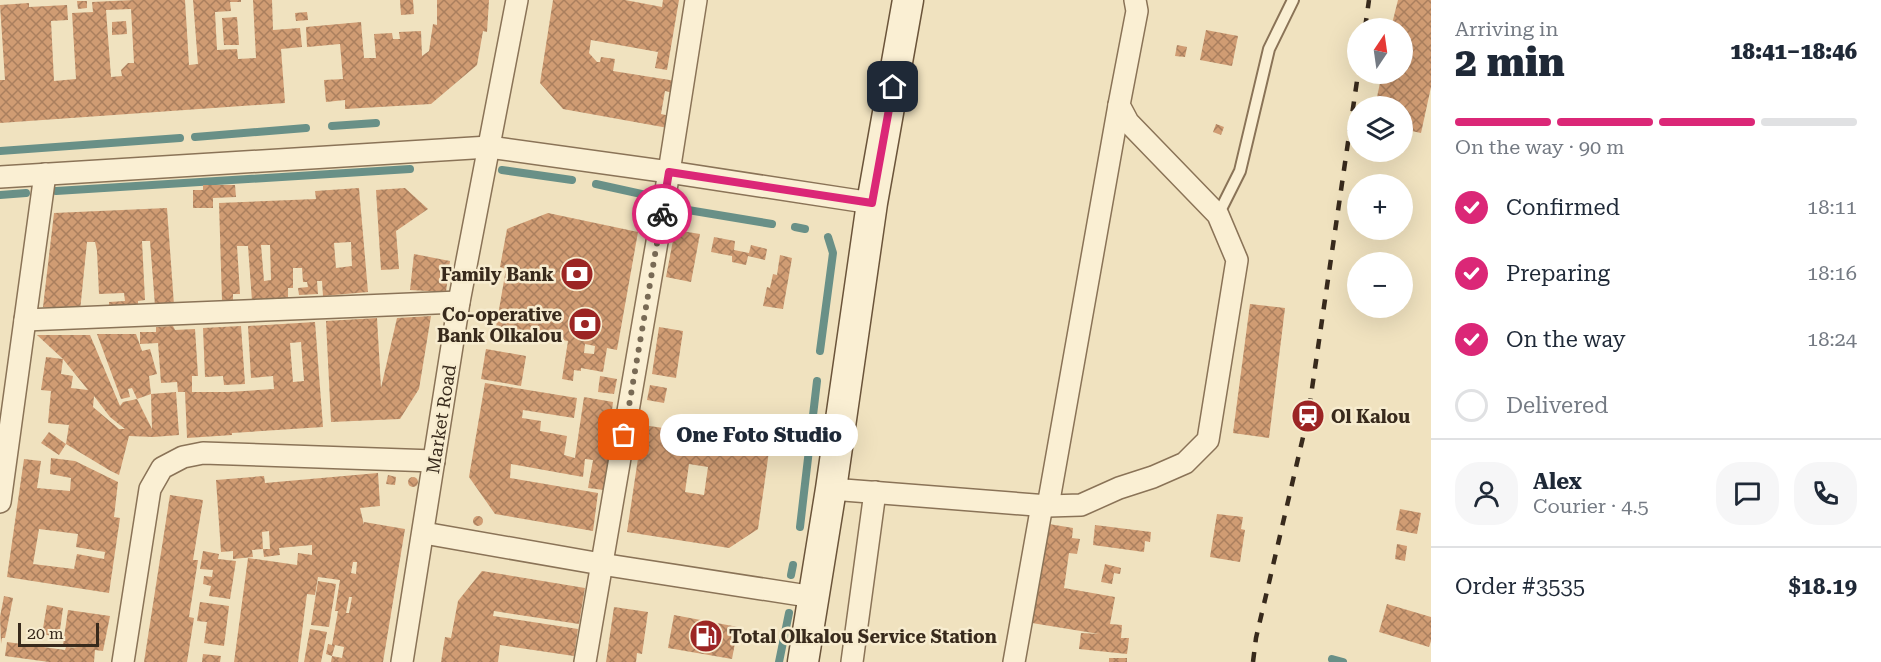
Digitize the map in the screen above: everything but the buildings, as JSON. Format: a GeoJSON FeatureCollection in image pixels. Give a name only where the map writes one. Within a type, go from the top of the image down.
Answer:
{"type":"FeatureCollection","features":[{"type":"Feature","properties":{"kind":"main road"},"geometry":{"type":"LineString","coordinates":[[803,662],[831,489],[872,203],[908,0]]}},
{"type":"Feature","properties":{"kind":"street","name":"Market Road"},"geometry":{"type":"LineString","coordinates":[[402,662],[459,302],[517,0]]}},
{"type":"Feature","properties":{"kind":"street"},"geometry":{"type":"LineString","coordinates":[[585,662],[669,172],[696,0]]}},
{"type":"Feature","properties":{"kind":"street"},"geometry":{"type":"LineString","coordinates":[[1014,662],[1137,11],[1135,0]]}},
{"type":"Feature","properties":{"kind":"street"},"geometry":{"type":"LineString","coordinates":[[831,489],[1045,506],[1081,505],[1185,464],[1208,440],[1237,260],[1218,215],[1128,122],[1119,105]]}},
{"type":"Feature","properties":{"kind":"street"},"geometry":{"type":"LineString","coordinates":[[0,177],[489,147],[872,203]]}},
{"type":"Feature","properties":{"kind":"street"},"geometry":{"type":"LineString","coordinates":[[0,502],[45,174]]}},
{"type":"Feature","properties":{"kind":"street"},"geometry":{"type":"LineString","coordinates":[[25,320],[459,302]]}},
{"type":"Feature","properties":{"kind":"street"},"geometry":{"type":"LineString","coordinates":[[123,662],[150,489],[162,468],[183,457],[203,453],[434,461]]}},
{"type":"Feature","properties":{"kind":"street"},"geometry":{"type":"LineString","coordinates":[[852,662],[875,492]]}},
{"type":"Feature","properties":{"kind":"street"},"geometry":{"type":"LineString","coordinates":[[423,532],[601,564],[814,597]]}},
{"type":"Feature","properties":{"kind":"lane"},"geometry":{"type":"LineString","coordinates":[[1218,215],[1240,171],[1269,49],[1293,0]]}},
{"type":"Feature","properties":{"kind":"waterway"},"geometry":{"type":"LineString","coordinates":[[332,126],[376,123]]}},
{"type":"Feature","properties":{"kind":"waterway"},"geometry":{"type":"LineString","coordinates":[[195,137],[306,128]]}},
{"type":"Feature","properties":{"kind":"waterway"},"geometry":{"type":"LineString","coordinates":[[0,151],[180,138]]}},
{"type":"Feature","properties":{"kind":"waterway"},"geometry":{"type":"LineString","coordinates":[[56,191],[410,169]]}},
{"type":"Feature","properties":{"kind":"waterway"},"geometry":{"type":"LineString","coordinates":[[502,170],[572,180]]}},
{"type":"Feature","properties":{"kind":"waterway"},"geometry":{"type":"LineString","coordinates":[[596,184],[646,195]]}},
{"type":"Feature","properties":{"kind":"waterway"},"geometry":{"type":"LineString","coordinates":[[0,195],[26,193]]}},
{"type":"Feature","properties":{"kind":"waterway"},"geometry":{"type":"LineString","coordinates":[[682,209],[772,224]]}},
{"type":"Feature","properties":{"kind":"waterway"},"geometry":{"type":"LineString","coordinates":[[795,227],[805,229]]}},
{"type":"Feature","properties":{"kind":"waterway"},"geometry":{"type":"LineString","coordinates":[[820,351],[833,253],[828,237]]}},
{"type":"Feature","properties":{"kind":"waterway"},"geometry":{"type":"LineString","coordinates":[[800,527],[817,381]]}},
{"type":"Feature","properties":{"kind":"waterway"},"geometry":{"type":"LineString","coordinates":[[791,575],[793,565]]}},
{"type":"Feature","properties":{"kind":"waterway"},"geometry":{"type":"LineString","coordinates":[[779,662],[789,613]]}},
{"type":"Feature","properties":{"kind":"waterway"},"geometry":{"type":"LineString","coordinates":[[1332,659],[1343,662]]}},
{"type":"Feature","properties":{"kind":"railway"},"geometry":{"type":"LineString","coordinates":[[1366,18],[1369,0]]}},
{"type":"Feature","properties":{"kind":"railway"},"geometry":{"type":"LineString","coordinates":[[1253,662],[1256,638],[1308,416],[1357,84]]}},
{"type":"Feature","properties":{"kind":"way so far"},"geometry":{"type":"LineString","coordinates":[[624,435],[662,214]]}},
{"type":"Feature","properties":{"kind":"place","name":"Family Bank"},"geometry":{"type":"Point","coordinates":[577,274]}},
{"type":"Feature","properties":{"kind":"place","name":"Co-operative Bank Olkalou"},"geometry":{"type":"Point","coordinates":[585,324]}},
{"type":"Feature","properties":{"kind":"place","name":"Ol Kalou"},"geometry":{"type":"Point","coordinates":[1308,416]}},
{"type":"Feature","properties":{"kind":"place","name":"One Foto Studio"},"geometry":{"type":"Point","coordinates":[624,435]}},
{"type":"Feature","properties":{"kind":"place","name":"Total Olkalou Service Station"},"geometry":{"type":"Point","coordinates":[706,636]}},
{"type":"Feature","properties":{"kind":"route"},"geometry":{"type":"LineString","coordinates":[[662,214],[669,172],[872,203],[893,87]]}}]}
